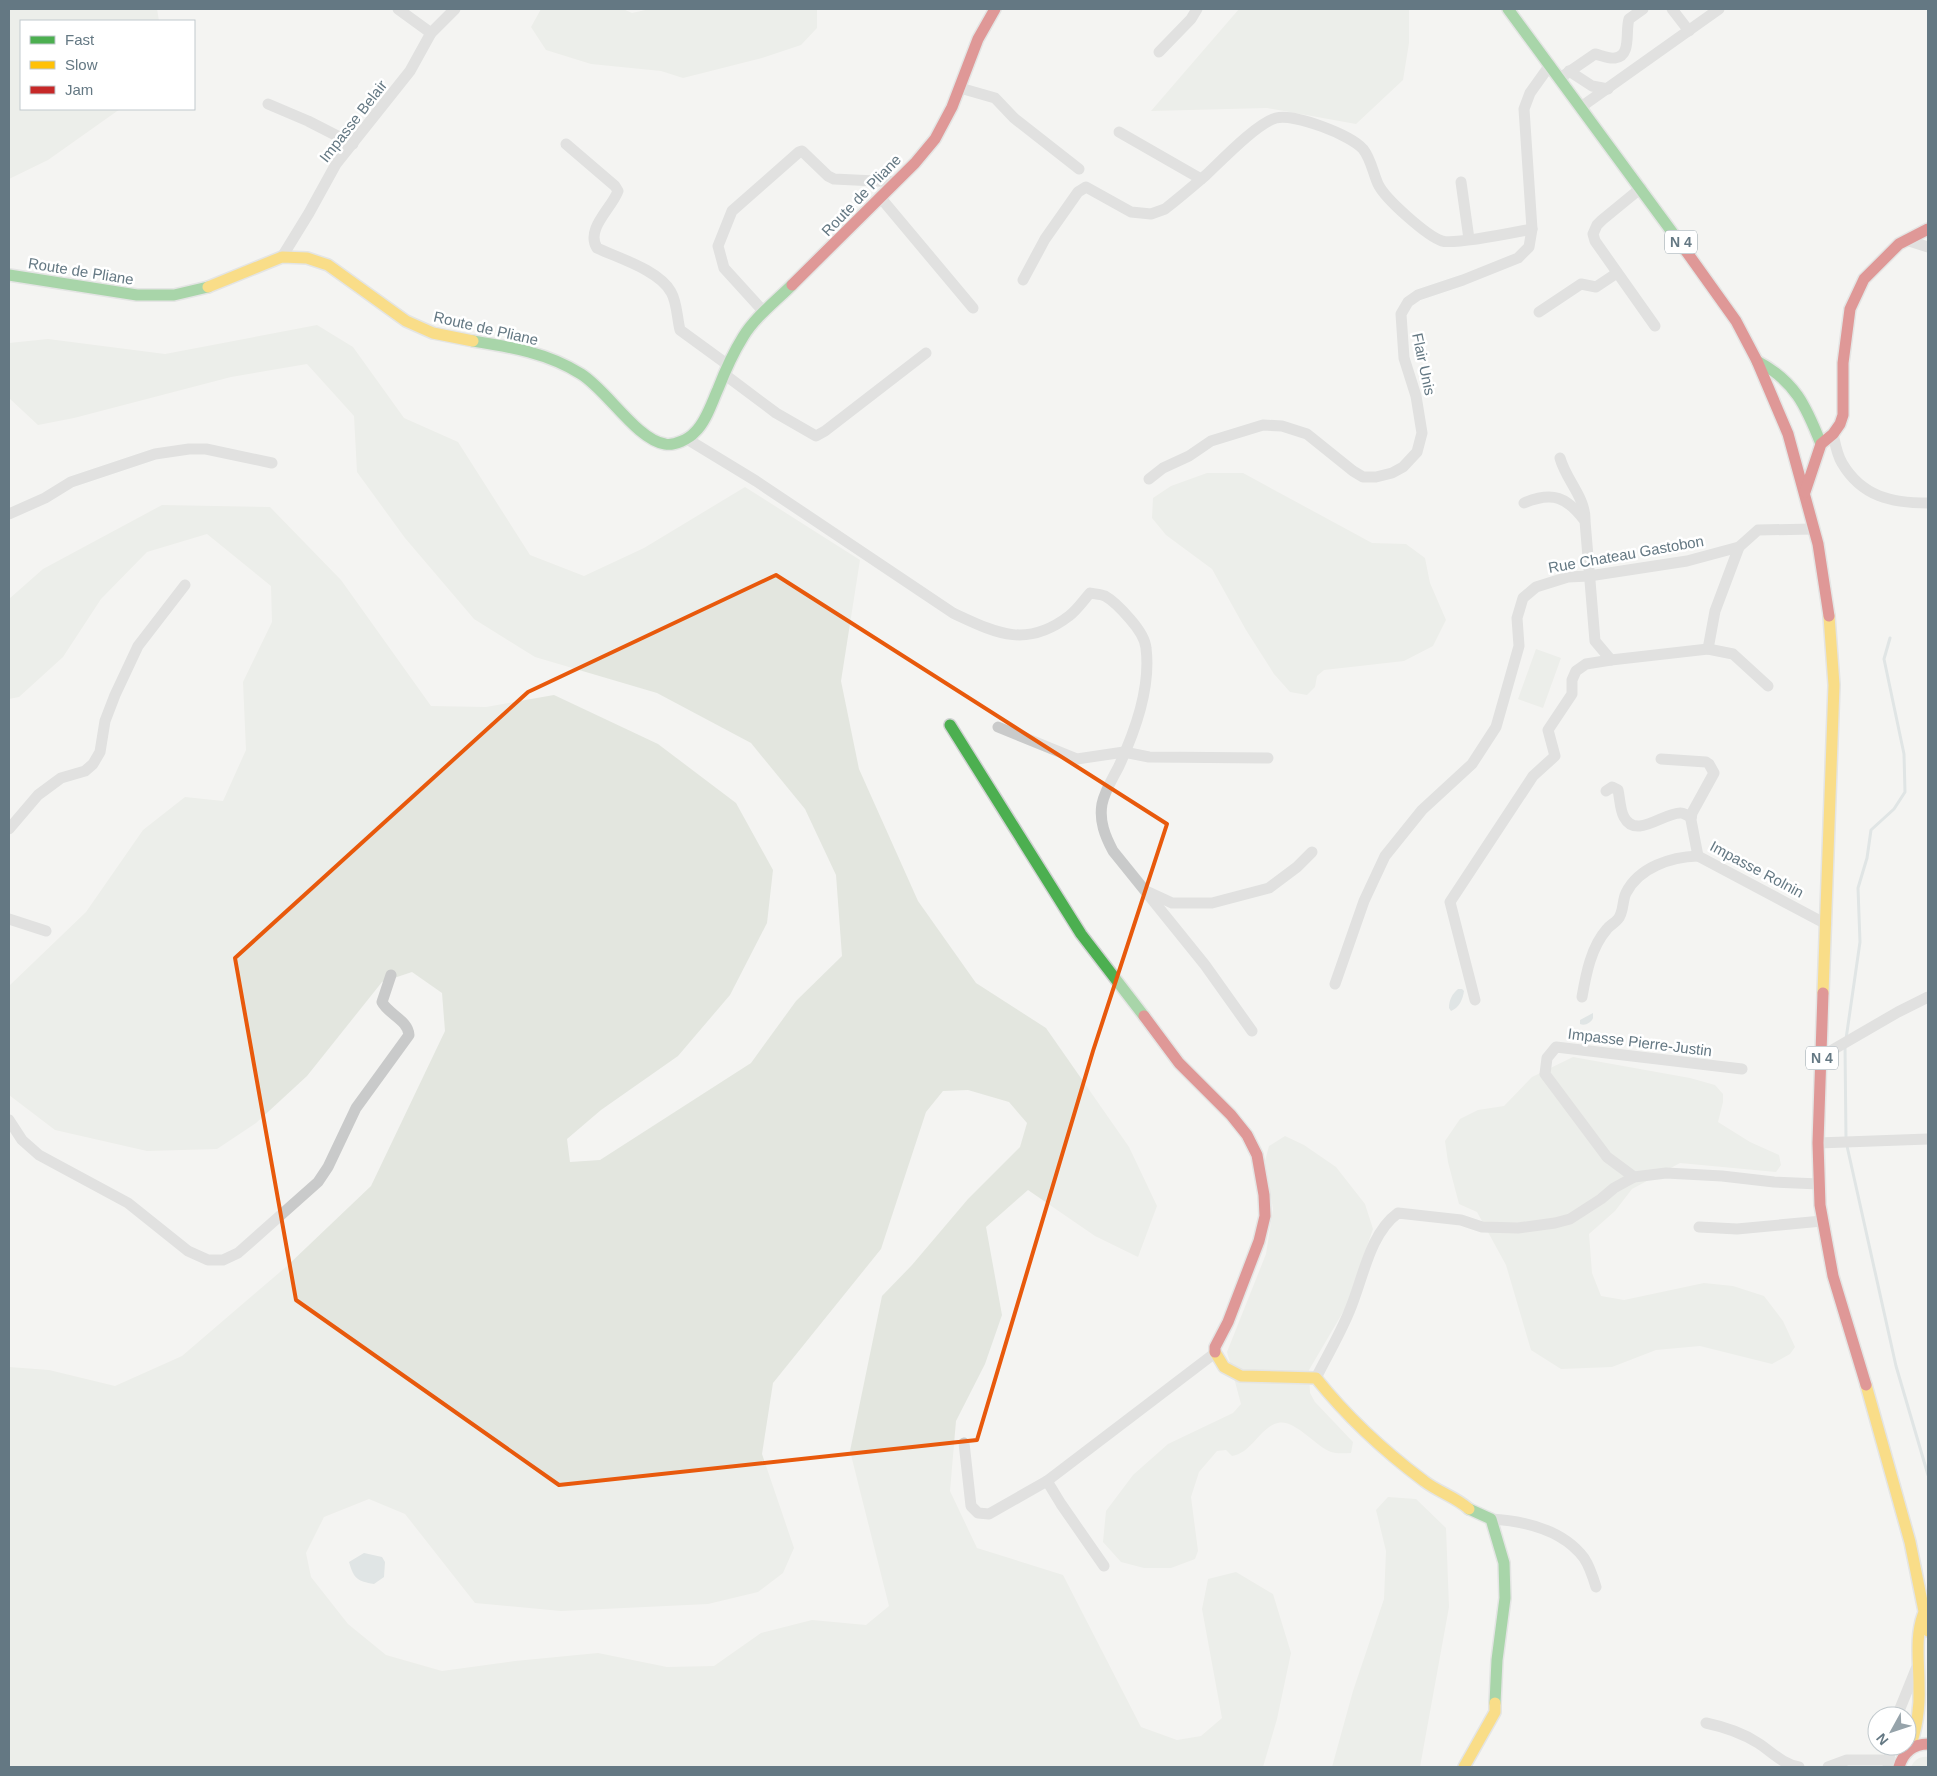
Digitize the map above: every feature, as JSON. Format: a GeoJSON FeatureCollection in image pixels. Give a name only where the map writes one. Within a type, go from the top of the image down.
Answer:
{"type":"FeatureCollection","features":[{"type":"Feature","properties":{"kind":"street"},"geometry":{"type":"LineString","coordinates":[[398,9],[431,33]]}},
{"type":"Feature","properties":{"kind":"street","name":"Impasse Belair"},"geometry":{"type":"LineString","coordinates":[[282,257],[336,164],[410,71],[431,33],[455,9]]}},
{"type":"Feature","properties":{"kind":"street","name":"Route de Pliane"},"geometry":{"type":"LineString","coordinates":[[9,275],[137,295],[174,295],[212,286],[282,257],[307,258],[328,265],[406,321],[433,333],[459,339],[512,346],[536,353],[581,374],[601,390],[636,427],[652,440],[666,444],[687,439],[697,431],[710,408],[726,370],[742,338],[751,325],[896,182],[935,138],[960,88],[981,30],[995,9]]}},
{"type":"Feature","properties":{"kind":"street"},"geometry":{"type":"LineString","coordinates":[[1159,52],[1191,19],[1198,9]]}},
{"type":"Feature","properties":{"kind":"street"},"geometry":{"type":"LineString","coordinates":[[1564,75],[1595,54],[1613,58],[1623,54],[1626,48],[1629,19],[1642,9]]}},
{"type":"Feature","properties":{"kind":"street"},"geometry":{"type":"LineString","coordinates":[[1672,9],[1689,31]]}},
{"type":"Feature","properties":{"kind":"street"},"geometry":{"type":"LineString","coordinates":[[1581,107],[1719,9]]}},
{"type":"Feature","properties":{"kind":"street","name":"N 4"},"geometry":{"type":"LineString","coordinates":[[1513,11],[1550,65],[1564,75],[1581,107],[1736,321],[1757,361],[1788,434],[1805,492],[1814,529],[1830,621],[1834,685],[1818,1144],[1822,1220],[1838,1295],[1886,1452],[1910,1542],[1928,1631]]}},
{"type":"Feature","properties":{"kind":"street","name":"Flair Unis"},"geometry":{"type":"LineString","coordinates":[[1149,479],[1163,468],[1189,456],[1211,441],[1263,425],[1282,426],[1307,434],[1363,477],[1376,477],[1403,468],[1417,452],[1422,433],[1416,396],[1404,358],[1401,314],[1408,302],[1418,295],[1463,280],[1518,258],[1529,247],[1532,230],[1524,109],[1530,93],[1550,65]]}},
{"type":"Feature","properties":{"kind":"street"},"geometry":{"type":"LineString","coordinates":[[1564,75],[1592,86],[1608,89]]}},
{"type":"Feature","properties":{"kind":"street"},"geometry":{"type":"LineString","coordinates":[[960,88],[995,98],[1014,118],[1079,169]]}},
{"type":"Feature","properties":{"kind":"street"},"geometry":{"type":"LineString","coordinates":[[268,104],[308,120],[353,144]]}},
{"type":"Feature","properties":{"kind":"street"},"geometry":{"type":"LineString","coordinates":[[1023,280],[1062,214],[1078,192],[1086,187],[1131,212],[1151,214],[1165,209],[1257,128],[1276,118],[1308,122],[1339,133],[1363,150],[1372,166],[1378,185],[1387,197],[1431,236],[1444,242],[1532,230]]}},
{"type":"Feature","properties":{"kind":"street"},"geometry":{"type":"LineString","coordinates":[[1119,132],[1201,179]]}},
{"type":"Feature","properties":{"kind":"street"},"geometry":{"type":"LineString","coordinates":[[566,144],[615,186],[618,191],[593,232],[593,242],[597,248],[650,273],[663,282],[672,292],[680,330],[776,413],[816,436],[926,352]]}},
{"type":"Feature","properties":{"kind":"street"},"geometry":{"type":"LineString","coordinates":[[764,312],[724,268],[718,246],[732,211],[802,151],[828,176],[834,179],[896,182]]}},
{"type":"Feature","properties":{"kind":"street"},"geometry":{"type":"LineString","coordinates":[[1461,182],[1469,239]]}},
{"type":"Feature","properties":{"kind":"street"},"geometry":{"type":"LineString","coordinates":[[1641,188],[1602,220],[1593,234],[1595,241],[1655,326]]}},
{"type":"Feature","properties":{"kind":"street"},"geometry":{"type":"LineString","coordinates":[[880,197],[973,308]]}},
{"type":"Feature","properties":{"kind":"street"},"geometry":{"type":"LineString","coordinates":[[1805,492],[1821,444],[1833,434],[1840,424],[1843,415],[1843,363],[1850,309],[1864,279],[1900,244],[1928,229]]}},
{"type":"Feature","properties":{"kind":"street"},"geometry":{"type":"LineString","coordinates":[[1906,240],[1928,247]]}},
{"type":"Feature","properties":{"kind":"street"},"geometry":{"type":"LineString","coordinates":[[1539,312],[1581,284],[1596,287],[1617,273]]}},
{"type":"Feature","properties":{"kind":"street"},"geometry":{"type":"LineString","coordinates":[[1757,361],[1786,380],[1796,393],[1815,427],[1821,444]]}},
{"type":"Feature","properties":{"kind":"street"},"geometry":{"type":"LineString","coordinates":[[1833,434],[1841,462],[1858,484],[1879,497],[1906,503],[1928,503]]}},
{"type":"Feature","properties":{"kind":"street"},"geometry":{"type":"LineString","coordinates":[[687,439],[756,481],[953,613],[986,628],[1012,636],[1037,634],[1070,616],[1090,593],[1105,596],[1124,612],[1138,628],[1146,647],[1146,682],[1137,721],[1104,795],[1102,822],[1105,834],[1113,851],[1205,965],[1252,1031]]}},
{"type":"Feature","properties":{"kind":"street"},"geometry":{"type":"LineString","coordinates":[[9,514],[45,498],[71,482],[155,454],[189,448],[206,449],[272,463]]}},
{"type":"Feature","properties":{"kind":"street"},"geometry":{"type":"LineString","coordinates":[[1560,458],[1568,480],[1585,509],[1595,641],[1611,660]]}},
{"type":"Feature","properties":{"kind":"street"},"geometry":{"type":"LineString","coordinates":[[1524,503],[1537,498],[1563,499],[1575,508],[1586,521]]}},
{"type":"Feature","properties":{"kind":"street","name":"Rue Chateau Gastobon"},"geometry":{"type":"LineString","coordinates":[[1335,984],[1364,901],[1385,856],[1422,810],[1472,764],[1496,727],[1519,646],[1517,618],[1523,598],[1536,586],[1568,577],[1589,576],[1687,561],[1740,547],[1758,530],[1814,529]]}},
{"type":"Feature","properties":{"kind":"street"},"geometry":{"type":"LineString","coordinates":[[1708,649],[1715,611],[1740,547]]}},
{"type":"Feature","properties":{"kind":"street"},"geometry":{"type":"LineString","coordinates":[[9,829],[38,795],[61,778],[84,771],[93,764],[100,752],[105,722],[115,695],[138,646],[184,585]]}},
{"type":"Feature","properties":{"kind":"street"},"geometry":{"type":"LineString","coordinates":[[1475,1000],[1450,902],[1533,776],[1555,756],[1548,730],[1572,694],[1572,680],[1576,671],[1586,664],[1708,649],[1733,654],[1768,686]]}},
{"type":"Feature","properties":{"kind":"street"},"geometry":{"type":"LineString","coordinates":[[950,725],[1081,934],[1179,1063],[1231,1115],[1247,1135],[1257,1155],[1264,1195],[1265,1216],[1259,1241],[1228,1322],[1215,1348],[1215,1353],[1224,1367],[1241,1376],[1316,1378]]}},
{"type":"Feature","properties":{"kind":"street"},"geometry":{"type":"LineString","coordinates":[[998,728],[1077,759],[1124,752],[1149,757],[1268,758]]}},
{"type":"Feature","properties":{"kind":"street"},"geometry":{"type":"LineString","coordinates":[[1606,791],[1612,787],[1618,790],[1624,818],[1632,825],[1639,827],[1682,813],[1691,817],[1712,778],[1714,772],[1712,768],[1706,762],[1661,758]]}},
{"type":"Feature","properties":{"kind":"street","name":"Impasse Rolnin"},"geometry":{"type":"LineString","coordinates":[[1691,817],[1698,856],[1826,924]]}},
{"type":"Feature","properties":{"kind":"street"},"geometry":{"type":"LineString","coordinates":[[1145,890],[1172,902],[1212,903],[1269,888],[1296,868],[1312,852]]}},
{"type":"Feature","properties":{"kind":"street"},"geometry":{"type":"LineString","coordinates":[[1582,998],[1588,966],[1601,937],[1620,916],[1624,895],[1631,883],[1644,872],[1664,862],[1678,857],[1698,856]]}},
{"type":"Feature","properties":{"kind":"street"},"geometry":{"type":"LineString","coordinates":[[9,919],[46,931]]}},
{"type":"Feature","properties":{"kind":"street"},"geometry":{"type":"LineString","coordinates":[[9,1120],[22,1140],[39,1155],[128,1203],[188,1251],[208,1260],[224,1260],[238,1253],[318,1182],[328,1167],[360,1102],[409,1035],[405,1024],[384,1006],[382,1002],[392,975]]}},
{"type":"Feature","properties":{"kind":"street"},"geometry":{"type":"LineString","coordinates":[[1822,1056],[1928,997]]}},
{"type":"Feature","properties":{"kind":"street","name":"Impasse Pierre-Justin"},"geometry":{"type":"LineString","coordinates":[[1634,1177],[1607,1157],[1545,1074],[1547,1058],[1556,1047],[1742,1070]]}},
{"type":"Feature","properties":{"kind":"street"},"geometry":{"type":"LineString","coordinates":[[1818,1144],[1928,1139]]}},
{"type":"Feature","properties":{"kind":"street"},"geometry":{"type":"LineString","coordinates":[[1316,1378],[1350,1312],[1374,1244],[1390,1219],[1398,1213],[1461,1220],[1482,1227],[1518,1228],[1570,1219],[1601,1200],[1614,1188],[1634,1177],[1666,1173],[1819,1184]]}},
{"type":"Feature","properties":{"kind":"street"},"geometry":{"type":"LineString","coordinates":[[1699,1227],[1736,1229],[1822,1220]]}},
{"type":"Feature","properties":{"kind":"street"},"geometry":{"type":"LineString","coordinates":[[964,1443],[971,1506],[978,1513],[989,1514],[1047,1480],[1215,1353]]}},
{"type":"Feature","properties":{"kind":"street"},"geometry":{"type":"LineString","coordinates":[[1316,1378],[1328,1394],[1365,1432],[1425,1482],[1462,1503],[1471,1511],[1491,1519],[1524,1522],[1563,1540],[1579,1552],[1585,1560],[1596,1587]]}},
{"type":"Feature","properties":{"kind":"street"},"geometry":{"type":"LineString","coordinates":[[1047,1480],[1061,1504],[1104,1566]]}},
{"type":"Feature","properties":{"kind":"street"},"geometry":{"type":"LineString","coordinates":[[1464,1767],[1495,1712],[1496,1660],[1505,1598],[1504,1563],[1491,1519]]}},
{"type":"Feature","properties":{"kind":"street","name":"N 4"},"geometry":{"type":"LineString","coordinates":[[1917,1730],[1920,1694],[1919,1625],[1924,1614]]}},
{"type":"Feature","properties":{"kind":"street"},"geometry":{"type":"LineString","coordinates":[[1901,1706],[1919,1663]]}},
{"type":"Feature","properties":{"kind":"street"},"geometry":{"type":"LineString","coordinates":[[1706,1723],[1742,1733],[1784,1762],[1798,1767]]}},
{"type":"Feature","properties":{"kind":"street"},"geometry":{"type":"LineString","coordinates":[[1828,1767],[1847,1760],[1888,1764]]}},
{"type":"Feature","properties":{"kind":"highlighted area"},"geometry":{"type":"Polygon","coordinates":[[[776,575],[1167,824],[1093,1051],[977,1440],[559,1485],[296,1300],[235,958],[528,692],[776,575]]]}},
{"type":"Feature","properties":{"kind":"shaded area"},"geometry":{"type":"Polygon","coordinates":[[[9,9],[157,9],[159,20],[20,20],[20,110],[119,110],[48,160],[9,179],[9,9]]]}},
{"type":"Feature","properties":{"kind":"shaded area"},"geometry":{"type":"Polygon","coordinates":[[[541,9],[623,9],[632,13],[650,9],[817,9],[817,28],[801,45],[762,58],[683,78],[661,71],[591,64],[546,50],[531,27],[541,9]]]}},
{"type":"Feature","properties":{"kind":"shaded area"},"geometry":{"type":"Polygon","coordinates":[[[1239,9],[1409,9],[1409,43],[1403,80],[1356,124],[1267,108],[1151,111],[1239,9]]]}},
{"type":"Feature","properties":{"kind":"shaded area"},"geometry":{"type":"Polygon","coordinates":[[[317,325],[353,347],[404,418],[458,442],[530,555],[584,576],[644,548],[745,487],[860,560],[841,681],[859,769],[918,901],[976,983],[1046,1028],[1129,1147],[1157,1206],[1138,1257],[1095,1236],[1028,1190],[986,1227],[1002,1315],[985,1364],[956,1421],[950,1491],[977,1548],[1063,1575],[1141,1727],[1177,1740],[1201,1736],[1222,1718],[1202,1609],[1208,1579],[1236,1572],[1273,1594],[1291,1653],[1277,1719],[1263,1767],[9,1767],[9,1367],[49,1370],[115,1386],[182,1356],[287,1266],[371,1186],[445,1031],[442,993],[412,972],[382,982],[307,1076],[256,1123],[217,1149],[147,1151],[55,1130],[9,1095],[9,986],[86,912],[143,830],[185,797],[223,801],[246,750],[243,682],[272,622],[271,586],[207,534],[147,552],[101,599],[63,657],[19,697],[9,699],[9,599],[43,569],[162,505],[270,507],[341,580],[431,706],[486,707],[554,695],[658,744],[736,803],[773,870],[767,923],[730,995],[678,1056],[601,1110],[567,1139],[570,1162],[600,1160],[751,1063],[796,1001],[842,956],[836,875],[805,809],[751,743],[657,693],[535,657],[474,619],[405,538],[357,472],[354,416],[307,364],[231,377],[74,418],[38,425],[9,398],[9,343],[48,339],[165,354],[317,325]],[[968,1090],[943,1091],[926,1112],[881,1249],[773,1383],[762,1454],[794,1548],[783,1573],[758,1592],[708,1604],[561,1611],[475,1603],[405,1514],[369,1499],[324,1517],[306,1553],[311,1577],[348,1624],[386,1655],[442,1671],[515,1661],[598,1653],[667,1667],[714,1666],[761,1633],[812,1620],[866,1625],[889,1606],[850,1451],[882,1296],[912,1265],[968,1199],[1020,1147],[1027,1123],[1009,1102],[968,1090]]]}},
{"type":"Feature","properties":{"kind":"shaded area"},"geometry":{"type":"Polygon","coordinates":[[[1207,473],[1243,473],[1372,543],[1406,544],[1425,558],[1430,583],[1446,620],[1433,646],[1404,661],[1324,670],[1317,676],[1315,687],[1307,695],[1290,692],[1274,674],[1246,630],[1212,569],[1166,535],[1152,518],[1153,498],[1171,486],[1207,473]]]}},
{"type":"Feature","properties":{"kind":"shaded area"},"geometry":{"type":"Polygon","coordinates":[[[1536,649],[1561,658],[1543,708],[1518,699],[1536,649]]]}},
{"type":"Feature","properties":{"kind":"shaded area"},"geometry":{"type":"Polygon","coordinates":[[[1458,989],[1464,991],[1463,997],[1454,1010],[1451,1011],[1449,1008],[1450,1000],[1458,989]]]}},
{"type":"Feature","properties":{"kind":"shaded area"},"geometry":{"type":"Polygon","coordinates":[[[1593,1013],[1593,1018],[1589,1023],[1580,1024],[1580,1020],[1593,1013]]]}},
{"type":"Feature","properties":{"kind":"shaded area"},"geometry":{"type":"Polygon","coordinates":[[[1573,1057],[1690,1078],[1715,1085],[1723,1094],[1718,1122],[1750,1142],[1779,1155],[1781,1165],[1776,1172],[1680,1163],[1632,1189],[1615,1211],[1589,1234],[1592,1273],[1601,1296],[1624,1300],[1704,1283],[1733,1286],[1764,1296],[1783,1321],[1795,1347],[1790,1354],[1772,1364],[1700,1346],[1656,1350],[1612,1367],[1561,1369],[1531,1350],[1506,1265],[1477,1212],[1459,1204],[1448,1162],[1445,1141],[1460,1119],[1478,1110],[1504,1106],[1532,1077],[1573,1057]]]}},
{"type":"Feature","properties":{"kind":"shaded area"},"geometry":{"type":"Polygon","coordinates":[[[1285,1136],[1304,1145],[1336,1167],[1365,1204],[1373,1229],[1346,1307],[1309,1370],[1310,1393],[1315,1402],[1353,1442],[1351,1453],[1331,1452],[1298,1429],[1285,1423],[1278,1423],[1266,1429],[1251,1445],[1239,1454],[1232,1456],[1226,1450],[1217,1451],[1199,1472],[1191,1497],[1198,1551],[1195,1559],[1171,1568],[1144,1568],[1121,1562],[1103,1542],[1106,1511],[1133,1475],[1168,1444],[1233,1413],[1241,1404],[1227,1352],[1266,1254],[1273,1209],[1265,1161],[1269,1146],[1285,1136]]]}},
{"type":"Feature","properties":{"kind":"shaded area"},"geometry":{"type":"Polygon","coordinates":[[[1388,1497],[1416,1499],[1446,1528],[1449,1607],[1420,1767],[1332,1767],[1353,1691],[1384,1599],[1386,1551],[1376,1510],[1388,1497]]]}},
{"type":"Feature","properties":{"kind":"shaded area"},"geometry":{"type":"Polygon","coordinates":[[[364,1553],[382,1557],[385,1562],[384,1577],[374,1584],[357,1578],[349,1562],[364,1553]]]}},
{"type":"Feature","properties":{"kind":"shaded area"},"geometry":{"type":"Polygon","coordinates":[[[1928,1757],[1928,1767],[1911,1767],[1918,1759],[1928,1757]]]}},
{"type":"Feature","properties":{"kind":"waterway"},"geometry":{"type":"LineString","coordinates":[[1846,1039],[1860,942],[1858,888],[1867,858],[1871,830],[1894,809],[1905,792],[1904,754],[1884,659],[1890,638]]}},
{"type":"Feature","properties":{"kind":"waterway"},"geometry":{"type":"LineString","coordinates":[[1845,1046],[1846,1139]]}},
{"type":"Feature","properties":{"kind":"waterway"},"geometry":{"type":"LineString","coordinates":[[1847,1146],[1896,1366],[1928,1475]]}},
{"type":"Feature","properties":{"kind":"traffic: fast"},"geometry":{"type":"LineString","coordinates":[[1508,9],[1686,251]]}},
{"type":"Feature","properties":{"kind":"traffic: fast"},"geometry":{"type":"LineString","coordinates":[[9,275],[137,295],[174,295],[208,287]]}},
{"type":"Feature","properties":{"kind":"traffic: fast"},"geometry":{"type":"LineString","coordinates":[[473,341],[529,352],[568,367],[591,381],[644,434],[665,444],[673,444],[689,437],[699,428],[708,412],[729,362],[743,337],[760,316],[792,285]]}},
{"type":"Feature","properties":{"kind":"traffic: fast"},"geometry":{"type":"LineString","coordinates":[[1757,361],[1781,377],[1798,396],[1821,444]]}},
{"type":"Feature","properties":{"kind":"traffic: fast"},"geometry":{"type":"LineString","coordinates":[[950,725],[1081,934],[1144,1016]]}},
{"type":"Feature","properties":{"kind":"traffic: fast"},"geometry":{"type":"LineString","coordinates":[[1469,1509],[1491,1519],[1504,1563],[1505,1598],[1497,1660],[1495,1703]]}},
{"type":"Feature","properties":{"kind":"traffic: slow"},"geometry":{"type":"LineString","coordinates":[[208,287],[282,257],[307,258],[328,265],[406,321],[433,333],[473,341]]}},
{"type":"Feature","properties":{"kind":"traffic: slow"},"geometry":{"type":"LineString","coordinates":[[1823,993],[1834,685],[1829,616]]}},
{"type":"Feature","properties":{"kind":"traffic: slow"},"geometry":{"type":"LineString","coordinates":[[1215,1352],[1224,1367],[1241,1376],[1316,1378],[1353,1420],[1409,1470],[1429,1485],[1469,1509]]}},
{"type":"Feature","properties":{"kind":"traffic: slow"},"geometry":{"type":"LineString","coordinates":[[1866,1385],[1910,1542],[1928,1631]]}},
{"type":"Feature","properties":{"kind":"traffic: slow"},"geometry":{"type":"LineString","coordinates":[[1917,1718],[1919,1694],[1918,1641],[1923,1615]]}},
{"type":"Feature","properties":{"kind":"traffic: slow"},"geometry":{"type":"LineString","coordinates":[[1464,1767],[1495,1712],[1495,1703]]}},
{"type":"Feature","properties":{"kind":"traffic: jam"},"geometry":{"type":"LineString","coordinates":[[792,285],[915,163],[935,139],[952,107],[978,39],[995,9]]}},
{"type":"Feature","properties":{"kind":"traffic: jam"},"geometry":{"type":"LineString","coordinates":[[1805,492],[1821,444],[1833,434],[1840,424],[1843,415],[1843,363],[1850,309],[1864,279],[1899,244],[1928,229]]}},
{"type":"Feature","properties":{"kind":"traffic: jam"},"geometry":{"type":"LineString","coordinates":[[1686,251],[1736,321],[1757,361],[1788,434],[1818,544],[1829,616]]}},
{"type":"Feature","properties":{"kind":"traffic: jam"},"geometry":{"type":"LineString","coordinates":[[1823,993],[1818,1143],[1820,1205],[1833,1276],[1866,1385]]}},
{"type":"Feature","properties":{"kind":"traffic: jam"},"geometry":{"type":"LineString","coordinates":[[1144,1016],[1179,1063],[1231,1115],[1247,1135],[1257,1155],[1264,1195],[1265,1216],[1259,1241],[1228,1322],[1215,1347],[1215,1352]]}},
{"type":"Feature","properties":{"kind":"traffic: jam"},"geometry":{"type":"LineString","coordinates":[[1899,1767],[1909,1750],[1923,1744],[1928,1744]]}}]}
